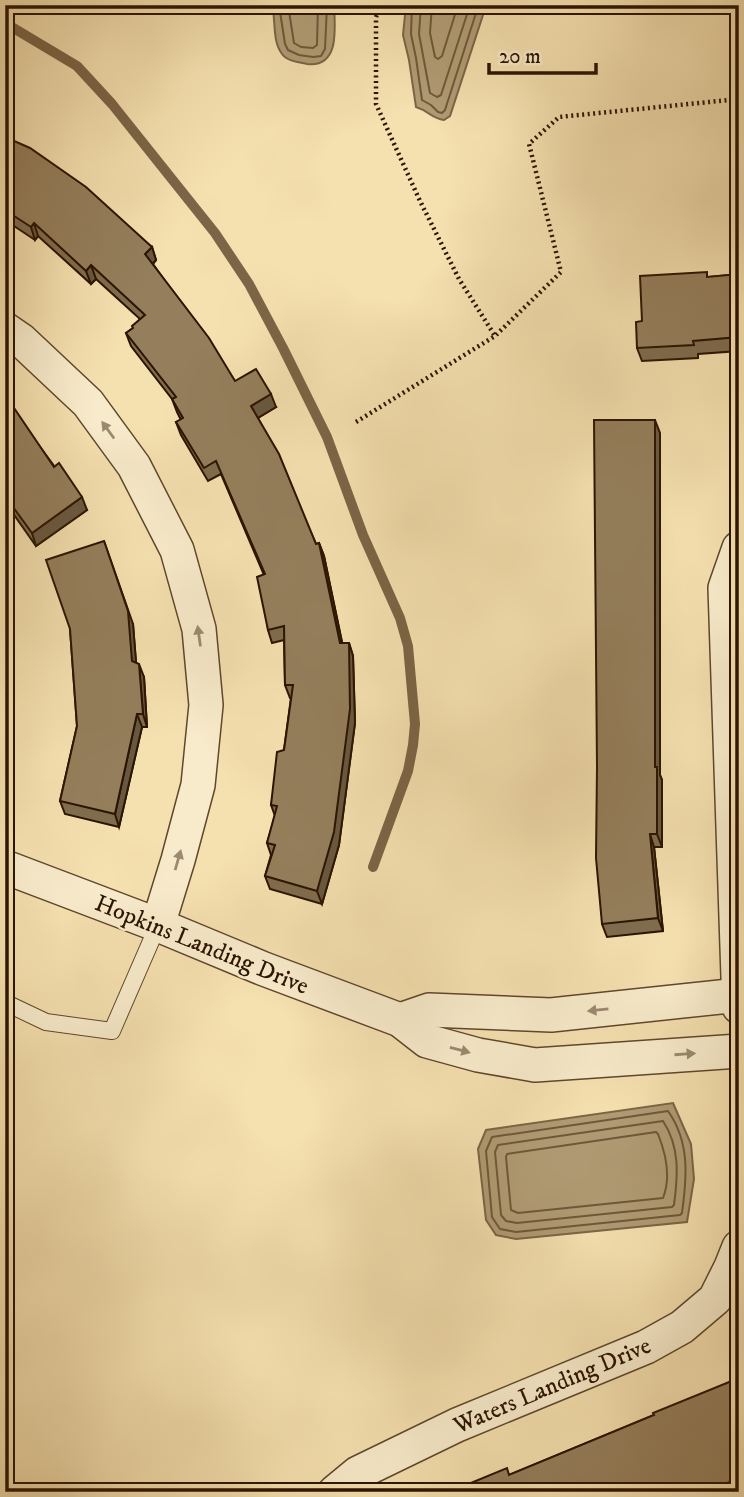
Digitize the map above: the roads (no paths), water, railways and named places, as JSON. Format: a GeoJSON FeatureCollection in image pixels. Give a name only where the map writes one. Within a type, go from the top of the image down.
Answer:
{"type":"FeatureCollection","features":[{"type":"Feature","properties":{"kind":"street"},"geometry":{"type":"LineString","coordinates":[[5,329],[21,340],[88,403],[134,466],[177,550],[199,629],[206,705],[198,785],[158,925]]}},
{"type":"Feature","properties":{"kind":"street"},"geometry":{"type":"LineString","coordinates":[[400,1020],[429,1010],[551,1015],[738,999],[725,588],[739,548]]}},
{"type":"Feature","properties":{"kind":"street","name":"Hopkins Landing Drive"},"geometry":{"type":"LineString","coordinates":[[5,867],[400,1020],[427,1041],[478,1055],[535,1065],[739,1051]]}},
{"type":"Feature","properties":{"kind":"street","name":"Waters Landing Drive"},"geometry":{"type":"LineString","coordinates":[[335,1492],[358,1473],[457,1425],[646,1348],[682,1327],[715,1299],[739,1247]]}},
{"type":"Feature","properties":{"kind":"lane"},"geometry":{"type":"LineString","coordinates":[[8,1004],[46,1022],[112,1031],[158,925]]}},
{"type":"Feature","properties":{"kind":"water"},"geometry":{"type":"Polygon","coordinates":[[[272,5],[334,5],[335,35],[325,60],[318,64],[307,64],[284,56],[277,43],[272,5]]]}},
{"type":"Feature","properties":{"kind":"water"},"geometry":{"type":"Polygon","coordinates":[[[406,5],[488,5],[450,116],[444,120],[416,107],[403,35],[406,5]]]}},
{"type":"Feature","properties":{"kind":"water"},"geometry":{"type":"Polygon","coordinates":[[[673,1103],[691,1144],[694,1179],[687,1222],[516,1239],[496,1235],[486,1220],[478,1149],[486,1130],[673,1103]]]}},
{"type":"Feature","properties":{"kind":"waterway"},"geometry":{"type":"LineString","coordinates":[[5,23],[77,66],[112,104],[215,233],[249,284],[327,437],[363,535],[400,618],[408,646],[415,724],[413,745],[408,771],[373,867]]}}]}
